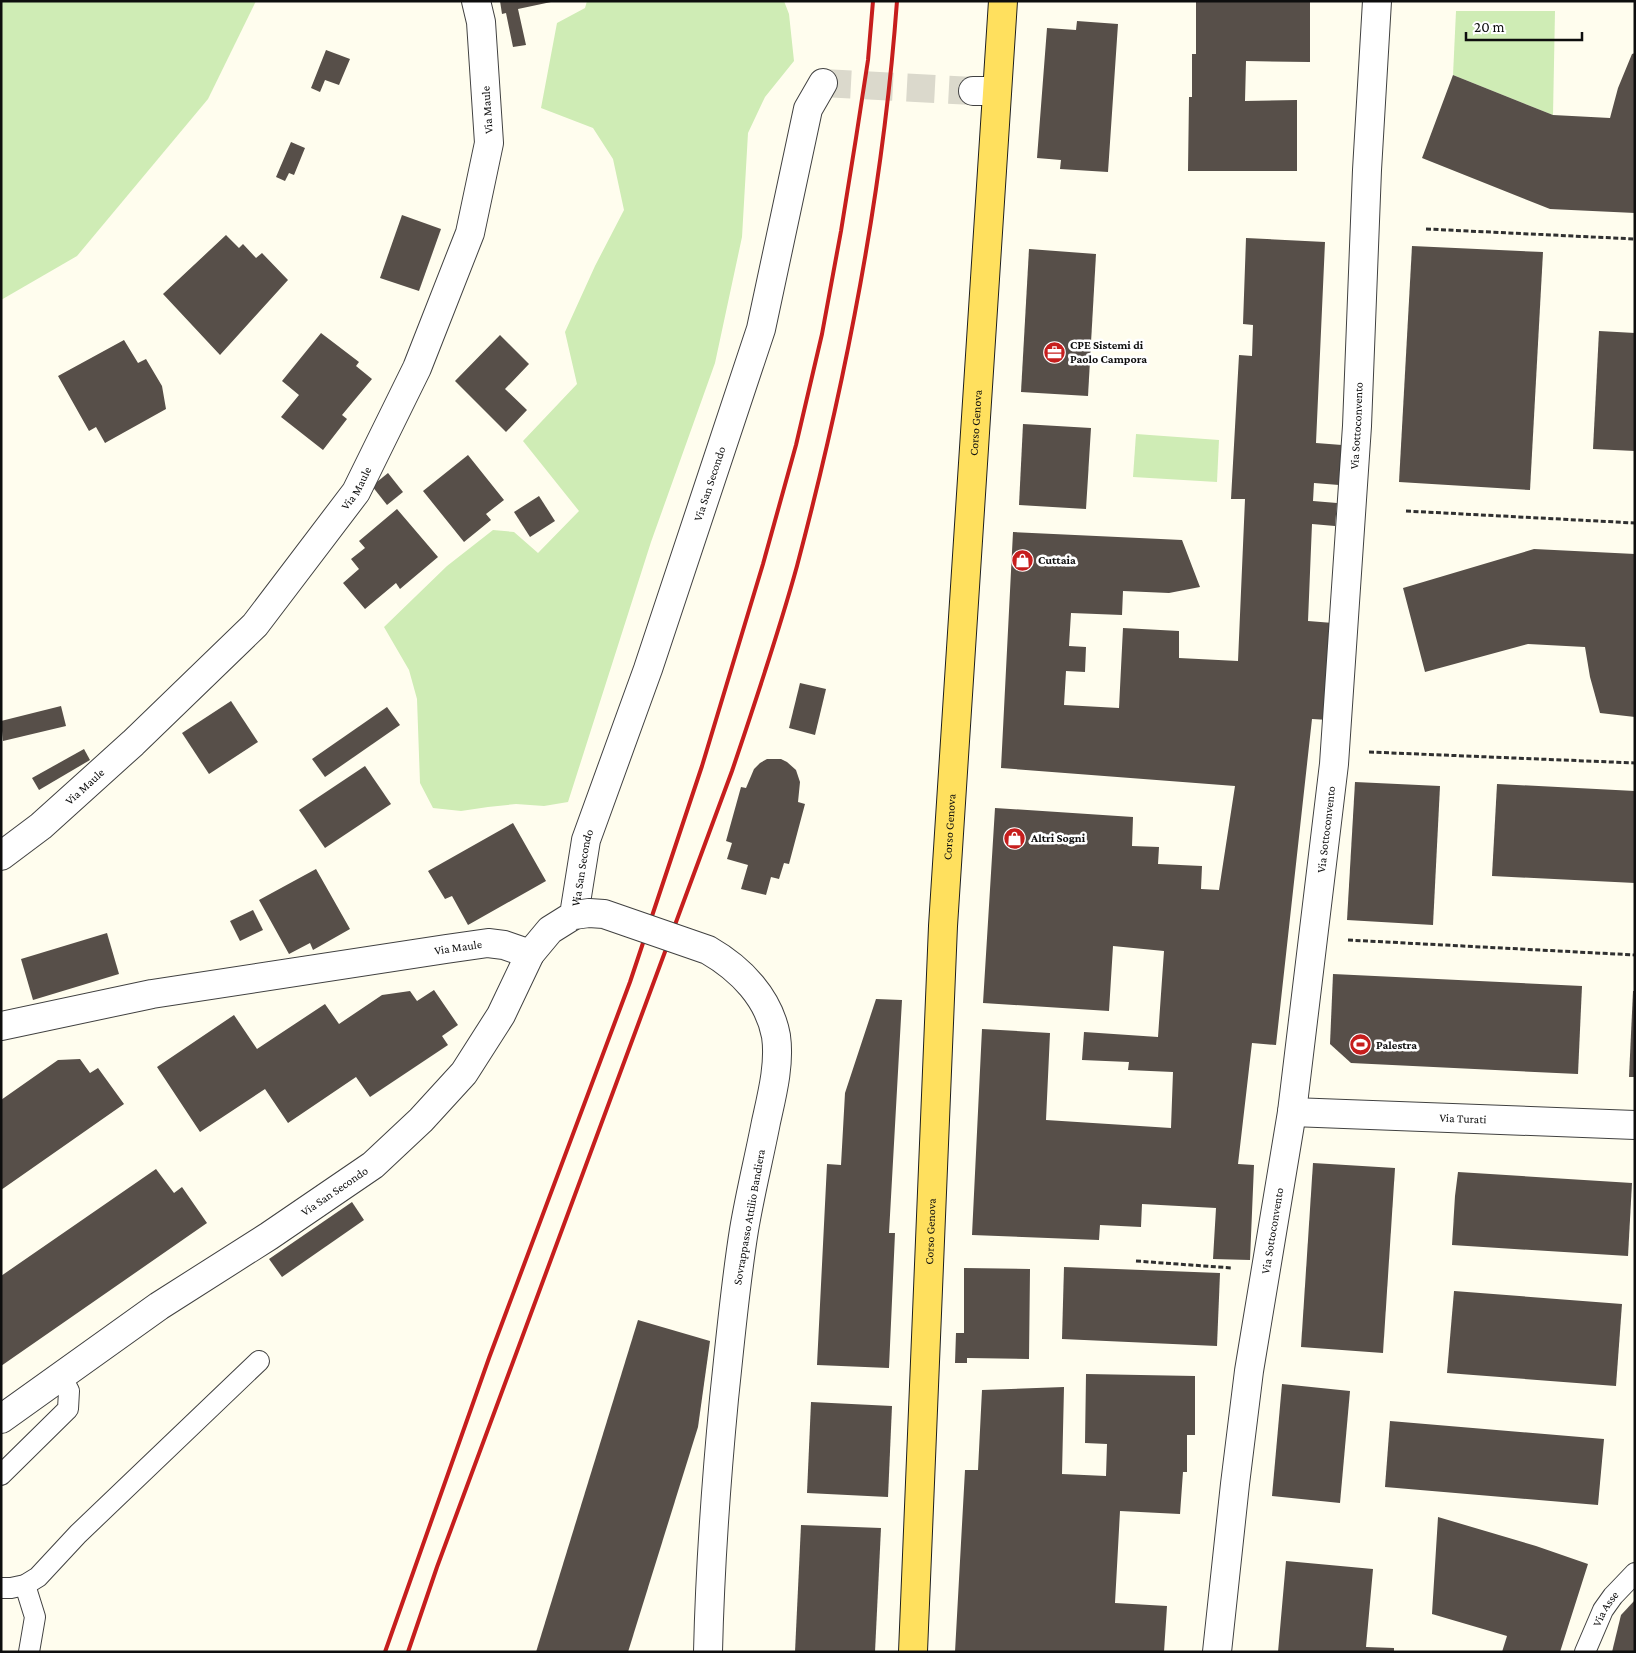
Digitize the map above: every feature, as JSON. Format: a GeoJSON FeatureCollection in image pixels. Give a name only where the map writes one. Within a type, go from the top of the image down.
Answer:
{"type":"FeatureCollection","features":[{"type":"Feature","properties":{"kind":"main road","name":"Corso Genova"},"geometry":{"type":"LineString","coordinates":[[913,1652],[944,917],[984,91],[1003,1]]}},
{"type":"Feature","properties":{"kind":"street","name":"Via Maule"},"geometry":{"type":"LineString","coordinates":[[1,856],[41,826],[119,756],[255,625],[356,492],[417,368],[470,234],[489,143],[481,22],[476,1]]}},
{"type":"Feature","properties":{"kind":"street","name":"Via Sottoconvento"},"geometry":{"type":"LineString","coordinates":[[1217,1652],[1234,1484],[1265,1270],[1292,1112],[1336,751],[1356,426],[1367,170],[1377,1]]}},
{"type":"Feature","properties":{"kind":"street","name":"Via San Secondo"},"geometry":{"type":"LineString","coordinates":[[1,1419],[158,1306],[269,1236],[380,1158],[421,1120],[464,1073],[501,1015],[530,954],[550,930],[574,915],[586,840],[651,659],[761,328],[808,108],[823,83]]}},
{"type":"Feature","properties":{"kind":"street","name":"Sovrappasso Attilio Bandiera"},"geometry":{"type":"LineString","coordinates":[[574,915],[589,912],[604,914],[708,950],[724,959],[745,979],[764,1002],[772,1017],[776,1038],[777,1058],[775,1075],[744,1230],[729,1351],[709,1581],[708,1652]]}},
{"type":"Feature","properties":{"kind":"street","name":"Via Maule"},"geometry":{"type":"LineString","coordinates":[[1,1026],[152,994],[446,949],[488,944],[504,945],[530,954]]}},
{"type":"Feature","properties":{"kind":"street","name":"Via Turati"},"geometry":{"type":"LineString","coordinates":[[1292,1112],[1635,1125]]}},
{"type":"Feature","properties":{"kind":"lane"},"geometry":{"type":"LineString","coordinates":[[1,1588],[25,1585],[38,1577],[85,1527],[259,1361]]}},
{"type":"Feature","properties":{"kind":"lane"},"geometry":{"type":"LineString","coordinates":[[1,1474],[68,1409],[68,1391],[61,1376]]}},
{"type":"Feature","properties":{"kind":"lane","name":"Via Asse"},"geometry":{"type":"LineString","coordinates":[[1585,1652],[1603,1610],[1613,1596],[1635,1573]]}},
{"type":"Feature","properties":{"kind":"lane"},"geometry":{"type":"LineString","coordinates":[[25,1585],[35,1617],[29,1652]]}},
{"type":"Feature","properties":{"kind":"path"},"geometry":{"type":"LineString","coordinates":[[1426,229],[1635,239]]}},
{"type":"Feature","properties":{"kind":"path"},"geometry":{"type":"LineString","coordinates":[[1406,511],[1635,523]]}},
{"type":"Feature","properties":{"kind":"path"},"geometry":{"type":"LineString","coordinates":[[1336,751],[1635,763]]}},
{"type":"Feature","properties":{"kind":"path"},"geometry":{"type":"LineString","coordinates":[[1312,938],[1635,955]]}},
{"type":"Feature","properties":{"kind":"path"},"geometry":{"type":"LineString","coordinates":[[1136,1261],[1265,1270]]}},
{"type":"Feature","properties":{"kind":"green space"},"geometry":{"type":"Polygon","coordinates":[[[1,1],[256,1],[208,99],[77,256],[1,300],[1,1]]]}},
{"type":"Feature","properties":{"kind":"green space"},"geometry":{"type":"Polygon","coordinates":[[[587,1],[784,1],[789,14],[794,61],[765,97],[748,133],[742,237],[715,363],[651,542],[568,802],[544,806],[516,804],[461,811],[433,808],[420,783],[417,699],[409,670],[384,627],[447,566],[493,530],[514,532],[538,553],[579,511],[523,441],[577,384],[565,332],[595,266],[624,210],[613,159],[593,128],[541,108],[557,23],[585,8],[587,1]]]}},
{"type":"Feature","properties":{"kind":"green space"},"geometry":{"type":"Polygon","coordinates":[[[1456,11],[1555,11],[1553,115],[1453,75],[1456,11]]]}},
{"type":"Feature","properties":{"kind":"green space"},"geometry":{"type":"Polygon","coordinates":[[[1136,434],[1219,440],[1217,482],[1133,477],[1136,434]]]}},
{"type":"Feature","properties":{"kind":"building"},"geometry":{"type":"Polygon","coordinates":[[[500,1],[551,1],[518,9],[526,45],[513,47],[506,13],[502,14],[500,1]]]}},
{"type":"Feature","properties":{"kind":"building"},"geometry":{"type":"Polygon","coordinates":[[[1196,1],[1310,1],[1310,62],[1246,61],[1245,101],[1297,100],[1297,171],[1188,171],[1189,97],[1192,97],[1192,54],[1196,54],[1196,1]]]}},
{"type":"Feature","properties":{"kind":"building"},"geometry":{"type":"Polygon","coordinates":[[[1077,21],[1118,24],[1108,172],[1060,169],[1061,160],[1037,158],[1047,28],[1076,30],[1077,21]]]}},
{"type":"Feature","properties":{"kind":"building"},"geometry":{"type":"Polygon","coordinates":[[[326,50],[350,59],[339,85],[325,80],[320,92],[311,88],[326,50]]]}},
{"type":"Feature","properties":{"kind":"building"},"geometry":{"type":"Polygon","coordinates":[[[1635,53],[1635,213],[1550,209],[1422,158],[1453,75],[1553,115],[1610,118],[1618,88],[1632,54],[1635,53]]]}},
{"type":"Feature","properties":{"kind":"building"},"geometry":{"type":"Polygon","coordinates":[[[291,142],[305,148],[294,175],[289,173],[285,181],[276,177],[291,142]]]}},
{"type":"Feature","properties":{"kind":"building"},"geometry":{"type":"Polygon","coordinates":[[[402,215],[441,229],[419,291],[380,278],[402,215]]]}},
{"type":"Feature","properties":{"kind":"building"},"geometry":{"type":"Polygon","coordinates":[[[226,235],[239,248],[243,244],[256,258],[262,253],[288,280],[220,355],[163,294],[226,235]]]}},
{"type":"Feature","properties":{"kind":"building"},"geometry":{"type":"Polygon","coordinates":[[[1246,238],[1325,242],[1316,443],[1342,445],[1339,485],[1314,483],[1313,501],[1337,503],[1335,526],[1312,524],[1308,621],[1333,623],[1329,720],[1312,719],[1276,1045],[1252,1043],[1238,1164],[1254,1165],[1250,1260],[1213,1259],[1216,1208],[1142,1204],[1141,1227],[1100,1225],[1099,1240],[972,1235],[982,1029],[1050,1033],[1046,1120],[1171,1128],[1173,1072],[1128,1070],[1129,1062],[1082,1060],[1084,1032],[1158,1037],[1164,951],[1113,946],[1109,1011],[983,1003],[995,808],[1133,817],[1132,846],[1159,847],[1158,864],[1202,866],[1201,889],[1219,890],[1235,786],[1001,768],[1013,532],[1182,540],[1200,587],[1169,593],[1123,591],[1122,615],[1071,613],[1069,646],[1086,647],[1085,672],[1066,671],[1064,705],[1119,708],[1123,628],[1179,631],[1179,658],[1238,661],[1245,499],[1231,499],[1239,355],[1252,356],[1253,325],[1243,324],[1246,238]]]}},
{"type":"Feature","properties":{"kind":"building"},"geometry":{"type":"Polygon","coordinates":[[[1412,246],[1543,252],[1530,490],[1399,482],[1412,246]]]}},
{"type":"Feature","properties":{"kind":"building"},"geometry":{"type":"Polygon","coordinates":[[[1029,249],[1096,254],[1088,396],[1021,392],[1029,249]]]}},
{"type":"Feature","properties":{"kind":"building"},"geometry":{"type":"Polygon","coordinates":[[[1599,331],[1635,333],[1635,451],[1593,449],[1599,331]]]}},
{"type":"Feature","properties":{"kind":"building"},"geometry":{"type":"Polygon","coordinates":[[[321,333],[359,362],[356,366],[372,379],[342,415],[347,419],[323,450],[281,417],[299,395],[282,381],[321,333]]]}},
{"type":"Feature","properties":{"kind":"building"},"geometry":{"type":"Polygon","coordinates":[[[500,335],[529,364],[505,389],[527,410],[506,432],[455,381],[500,335]]]}},
{"type":"Feature","properties":{"kind":"building"},"geometry":{"type":"Polygon","coordinates":[[[124,340],[138,363],[146,359],[162,386],[166,409],[105,443],[96,427],[89,431],[58,376],[124,340]]]}},
{"type":"Feature","properties":{"kind":"building"},"geometry":{"type":"Polygon","coordinates":[[[1023,424],[1091,428],[1086,509],[1019,505],[1023,424]]]}},
{"type":"Feature","properties":{"kind":"building"},"geometry":{"type":"Polygon","coordinates":[[[468,455],[504,500],[486,514],[491,520],[464,542],[423,491],[468,455]]]}},
{"type":"Feature","properties":{"kind":"building"},"geometry":{"type":"Polygon","coordinates":[[[388,473],[403,492],[387,505],[372,486],[388,473]]]}},
{"type":"Feature","properties":{"kind":"building"},"geometry":{"type":"Polygon","coordinates":[[[539,496],[555,521],[530,537],[514,512],[539,496]]]}},
{"type":"Feature","properties":{"kind":"building"},"geometry":{"type":"Polygon","coordinates":[[[397,509],[438,557],[400,589],[396,583],[365,609],[343,583],[359,569],[351,559],[365,548],[359,541],[397,509]]]}},
{"type":"Feature","properties":{"kind":"building"},"geometry":{"type":"Polygon","coordinates":[[[1534,549],[1635,554],[1635,717],[1600,713],[1590,677],[1585,647],[1528,644],[1425,672],[1403,588],[1534,549]]]}},
{"type":"Feature","properties":{"kind":"building"},"geometry":{"type":"Polygon","coordinates":[[[800,683],[826,689],[815,735],[789,728],[800,683]]]}},
{"type":"Feature","properties":{"kind":"building"},"geometry":{"type":"Polygon","coordinates":[[[231,701],[258,742],[209,774],[182,733],[231,701]]]}},
{"type":"Feature","properties":{"kind":"building"},"geometry":{"type":"Polygon","coordinates":[[[61,706],[66,726],[3,741],[1,721],[61,706]]]}},
{"type":"Feature","properties":{"kind":"building"},"geometry":{"type":"Polygon","coordinates":[[[387,707],[400,725],[325,777],[312,759],[387,707]]]}},
{"type":"Feature","properties":{"kind":"building"},"geometry":{"type":"Polygon","coordinates":[[[84,749],[90,760],[39,790],[32,778],[84,749]]]}},
{"type":"Feature","properties":{"kind":"building"},"geometry":{"type":"Polygon","coordinates":[[[767,759],[781,759],[796,770],[800,782],[798,802],[805,804],[789,864],[784,863],[779,879],[771,877],[766,895],[741,889],[748,865],[727,859],[732,843],[726,841],[741,787],[746,788],[754,769],[767,759]]]}},
{"type":"Feature","properties":{"kind":"building"},"geometry":{"type":"Polygon","coordinates":[[[365,766],[391,804],[325,848],[299,810],[365,766]]]}},
{"type":"Feature","properties":{"kind":"building"},"geometry":{"type":"Polygon","coordinates":[[[1355,782],[1440,786],[1433,925],[1347,920],[1355,782]]]}},
{"type":"Feature","properties":{"kind":"building"},"geometry":{"type":"Polygon","coordinates":[[[1497,784],[1635,791],[1635,883],[1492,876],[1497,784]]]}},
{"type":"Feature","properties":{"kind":"building"},"geometry":{"type":"Polygon","coordinates":[[[513,823],[546,881],[468,925],[452,896],[445,899],[428,871],[513,823]]]}},
{"type":"Feature","properties":{"kind":"building"},"geometry":{"type":"Polygon","coordinates":[[[316,869],[350,929],[313,950],[310,943],[289,954],[259,900],[316,869]]]}},
{"type":"Feature","properties":{"kind":"building"},"geometry":{"type":"Polygon","coordinates":[[[253,910],[263,930],[240,941],[230,921],[253,910]]]}},
{"type":"Feature","properties":{"kind":"building"},"geometry":{"type":"Polygon","coordinates":[[[107,933],[119,974],[33,1000],[21,959],[107,933]]]}},
{"type":"Feature","properties":{"kind":"building"},"geometry":{"type":"Polygon","coordinates":[[[1333,974],[1582,986],[1578,1074],[1351,1063],[1330,1044],[1333,974]]]}},
{"type":"Feature","properties":{"kind":"building"},"geometry":{"type":"Polygon","coordinates":[[[434,990],[458,1025],[442,1036],[448,1045],[370,1097],[356,1077],[288,1123],[265,1089],[200,1132],[157,1067],[234,1015],[257,1049],[325,1004],[339,1024],[382,995],[410,991],[417,1001],[434,990]]]}},
{"type":"Feature","properties":{"kind":"building"},"geometry":{"type":"Polygon","coordinates":[[[1633,991],[1635,991],[1635,1077],[1629,1077],[1633,991]]]}},
{"type":"Feature","properties":{"kind":"building"},"geometry":{"type":"Polygon","coordinates":[[[876,999],[902,1000],[889,1233],[895,1233],[889,1368],[817,1365],[827,1164],[841,1165],[845,1093],[876,999]]]}},
{"type":"Feature","properties":{"kind":"building"},"geometry":{"type":"Polygon","coordinates":[[[80,1059],[90,1073],[98,1068],[124,1104],[1,1190],[1,1100],[58,1060],[80,1059]]]}},
{"type":"Feature","properties":{"kind":"building"},"geometry":{"type":"Polygon","coordinates":[[[1313,1163],[1395,1168],[1383,1353],[1301,1347],[1313,1163]]]}},
{"type":"Feature","properties":{"kind":"building"},"geometry":{"type":"Polygon","coordinates":[[[156,1169],[174,1193],[182,1187],[207,1223],[1,1366],[1,1276],[156,1169]]]}},
{"type":"Feature","properties":{"kind":"building"},"geometry":{"type":"Polygon","coordinates":[[[1458,1172],[1632,1183],[1628,1256],[1452,1245],[1458,1172]]]}},
{"type":"Feature","properties":{"kind":"building"},"geometry":{"type":"Polygon","coordinates":[[[352,1202],[364,1220],[282,1277],[269,1259],[352,1202]]]}},
{"type":"Feature","properties":{"kind":"building"},"geometry":{"type":"Polygon","coordinates":[[[1064,1267],[1220,1273],[1217,1346],[1062,1339],[1064,1267]]]}},
{"type":"Feature","properties":{"kind":"building"},"geometry":{"type":"Polygon","coordinates":[[[964,1268],[1030,1269],[1029,1359],[967,1358],[967,1363],[955,1363],[956,1333],[964,1333],[964,1268]]]}},
{"type":"Feature","properties":{"kind":"building"},"geometry":{"type":"Polygon","coordinates":[[[1454,1291],[1622,1304],[1616,1386],[1447,1373],[1454,1291]]]}},
{"type":"Feature","properties":{"kind":"building"},"geometry":{"type":"Polygon","coordinates":[[[638,1320],[710,1341],[698,1427],[628,1652],[536,1652],[638,1320]]]}},
{"type":"Feature","properties":{"kind":"building"},"geometry":{"type":"Polygon","coordinates":[[[1086,1374],[1195,1376],[1195,1435],[1187,1435],[1187,1472],[1183,1472],[1180,1514],[1120,1511],[1115,1603],[1167,1606],[1164,1652],[955,1652],[965,1470],[978,1470],[982,1390],[1064,1387],[1062,1474],[1106,1476],[1107,1444],[1085,1443],[1086,1374]]]}},
{"type":"Feature","properties":{"kind":"building"},"geometry":{"type":"Polygon","coordinates":[[[1282,1384],[1350,1391],[1340,1503],[1272,1496],[1282,1384]]]}},
{"type":"Feature","properties":{"kind":"building"},"geometry":{"type":"Polygon","coordinates":[[[811,1402],[892,1406],[888,1497],[807,1493],[811,1402]]]}},
{"type":"Feature","properties":{"kind":"building"},"geometry":{"type":"Polygon","coordinates":[[[1390,1421],[1604,1439],[1598,1505],[1385,1487],[1390,1421]]]}},
{"type":"Feature","properties":{"kind":"building"},"geometry":{"type":"Polygon","coordinates":[[[1438,1517],[1536,1546],[1588,1564],[1560,1652],[1502,1652],[1507,1636],[1432,1614],[1438,1517]]]}},
{"type":"Feature","properties":{"kind":"building"},"geometry":{"type":"Polygon","coordinates":[[[801,1525],[881,1528],[875,1652],[795,1652],[801,1525]]]}},
{"type":"Feature","properties":{"kind":"building"},"geometry":{"type":"Polygon","coordinates":[[[1286,1561],[1373,1569],[1366,1647],[1394,1648],[1394,1652],[1278,1652],[1286,1561]]]}},
{"type":"Feature","properties":{"kind":"building"},"geometry":{"type":"Polygon","coordinates":[[[1635,1600],[1635,1652],[1612,1652],[1621,1615],[1635,1600]]]}},
{"type":"Feature","properties":{"kind":"tunnel"},"geometry":{"type":"LineString","coordinates":[[823,83],[973,91]]}},
{"type":"Feature","properties":{"kind":"railway"},"geometry":{"type":"LineString","coordinates":[[385,1652],[489,1358],[630,982],[702,766],[763,564],[796,445],[822,334],[841,231],[868,60],[873,1]]}},
{"type":"Feature","properties":{"kind":"railway"},"geometry":{"type":"LineString","coordinates":[[408,1652],[437,1567],[732,771],[790,592],[831,427],[860,286],[882,144],[891,73],[897,1]]}},
{"type":"Feature","properties":{"kind":"place","name":"CPE Sistemi di Paolo Campora"},"geometry":{"type":"Point","coordinates":[1054,352]}},
{"type":"Feature","properties":{"kind":"place","name":"Cuttaia"},"geometry":{"type":"Point","coordinates":[1022,560]}},
{"type":"Feature","properties":{"kind":"place","name":"Altri Sogni"},"geometry":{"type":"Point","coordinates":[1015,838]}},
{"type":"Feature","properties":{"kind":"place","name":"Palestra"},"geometry":{"type":"Point","coordinates":[1360,1045]}}]}
